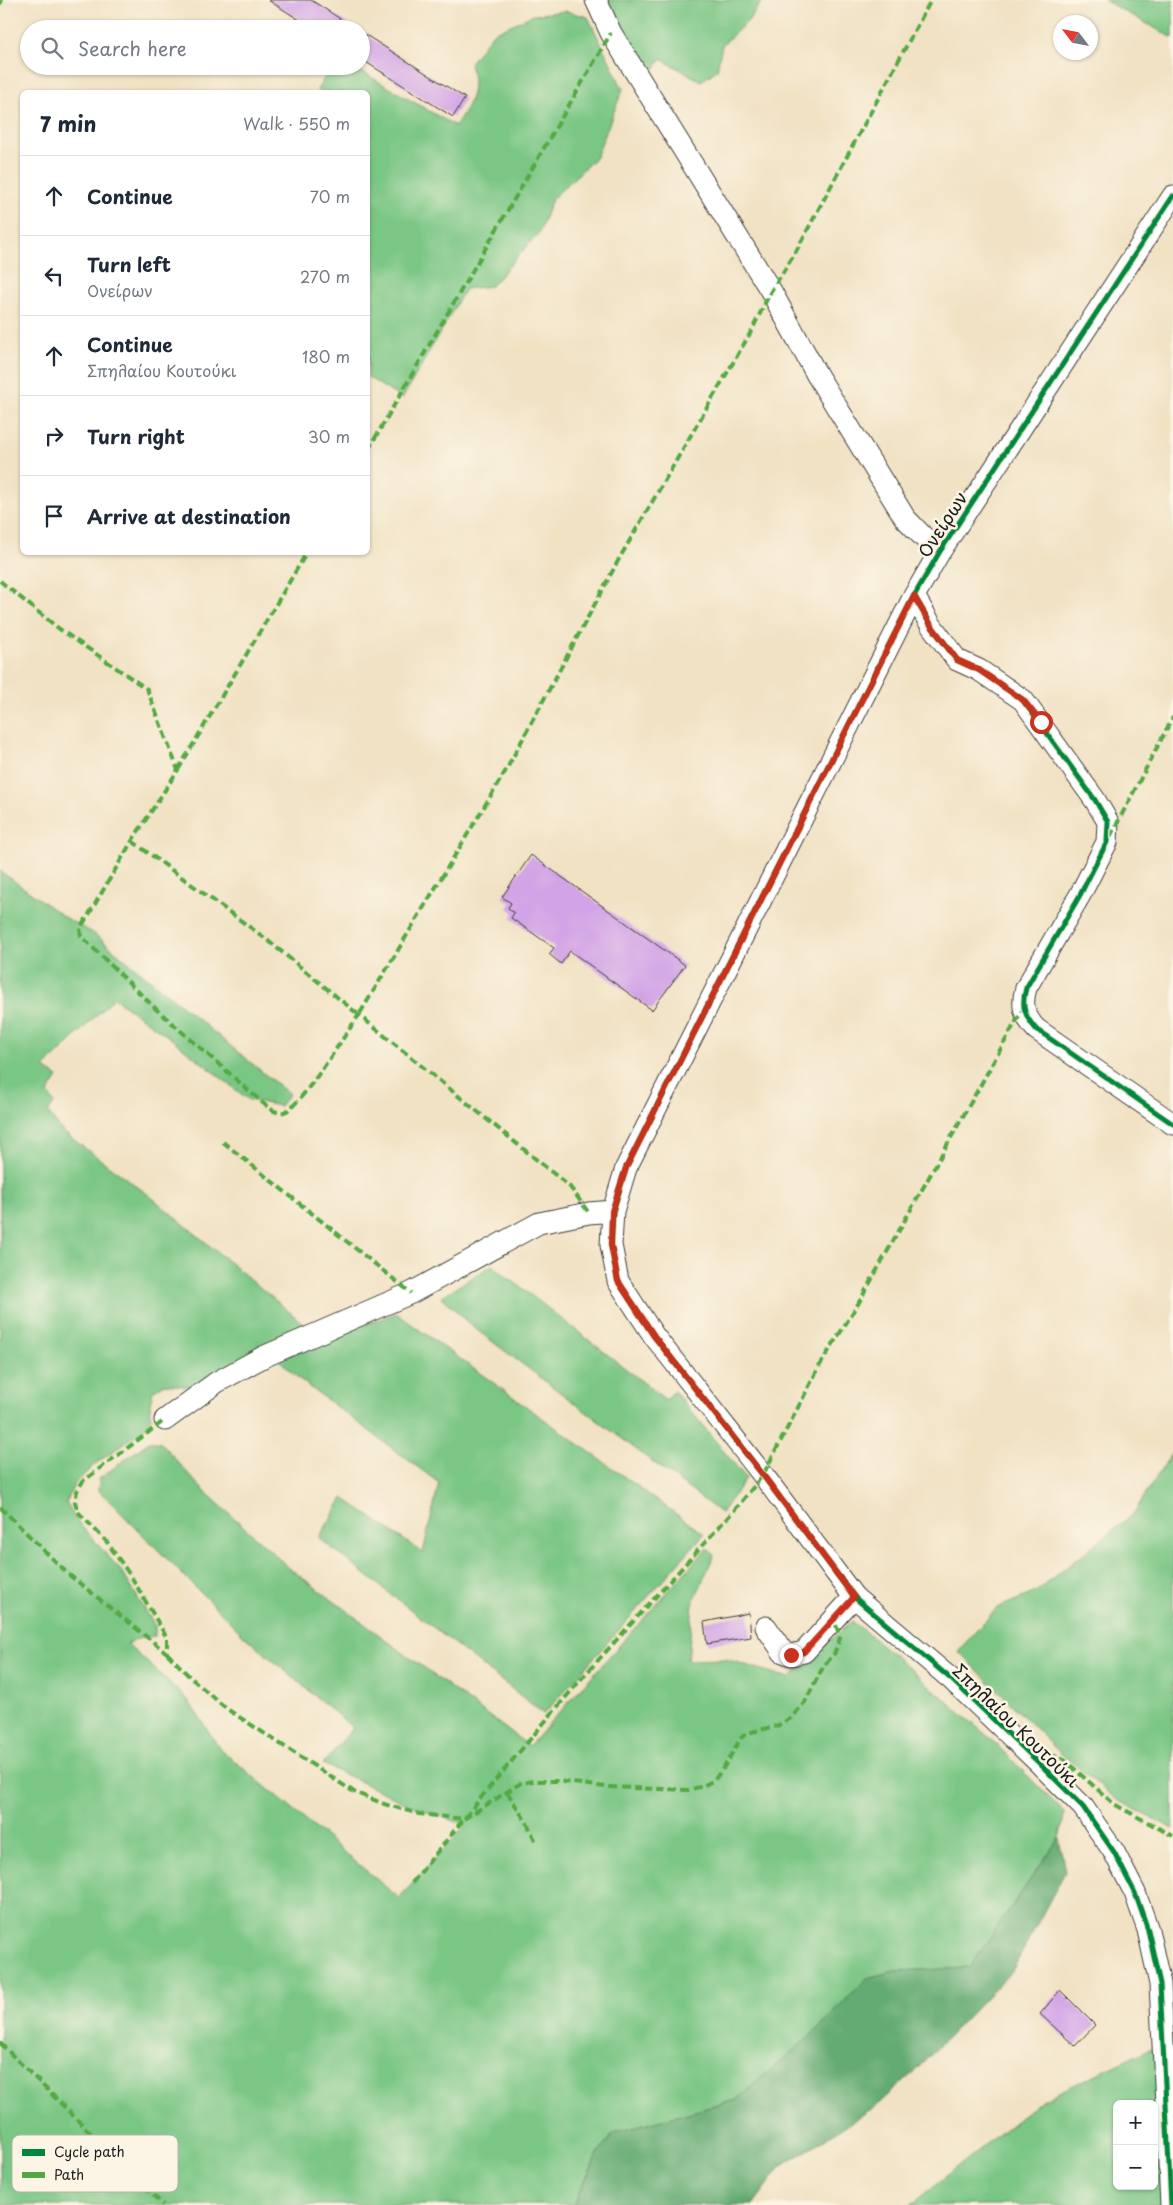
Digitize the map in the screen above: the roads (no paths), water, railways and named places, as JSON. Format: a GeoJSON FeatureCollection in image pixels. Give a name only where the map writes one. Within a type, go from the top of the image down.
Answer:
{"type":"FeatureCollection","features":[{"type":"Feature","properties":{"kind":"street"},"geometry":{"type":"LineString","coordinates":[[596,0],[611,33],[771,291],[817,375],[905,518],[939,553]]}},
{"type":"Feature","properties":{"kind":"street","name":"Ονείρων"},"geometry":{"type":"LineString","coordinates":[[612,1211],[626,1168],[914,596],[939,553],[1173,196]]}},
{"type":"Feature","properties":{"kind":"street"},"geometry":{"type":"LineString","coordinates":[[914,596],[931,625],[957,660],[979,670],[1023,700],[1095,800],[1108,822],[1108,842],[1080,895],[1026,988],[1023,998],[1023,1010],[1027,1020],[1043,1034],[1173,1124]]}},
{"type":"Feature","properties":{"kind":"street"},"geometry":{"type":"LineString","coordinates":[[165,1420],[217,1382],[264,1357],[411,1293],[539,1223],[589,1213],[612,1211]]}},
{"type":"Feature","properties":{"kind":"street","name":"Σπηλαίου Κουτούκι"},"geometry":{"type":"LineString","coordinates":[[612,1211],[611,1245],[618,1281],[654,1336],[763,1475],[854,1597],[951,1679],[1040,1764],[1082,1807],[1114,1852],[1135,1893],[1148,1930],[1160,1984],[1171,2205]]}},
{"type":"Feature","properties":{"kind":"street"},"geometry":{"type":"LineString","coordinates":[[766,1627],[783,1652],[797,1655],[804,1652],[854,1597]]}}]}
